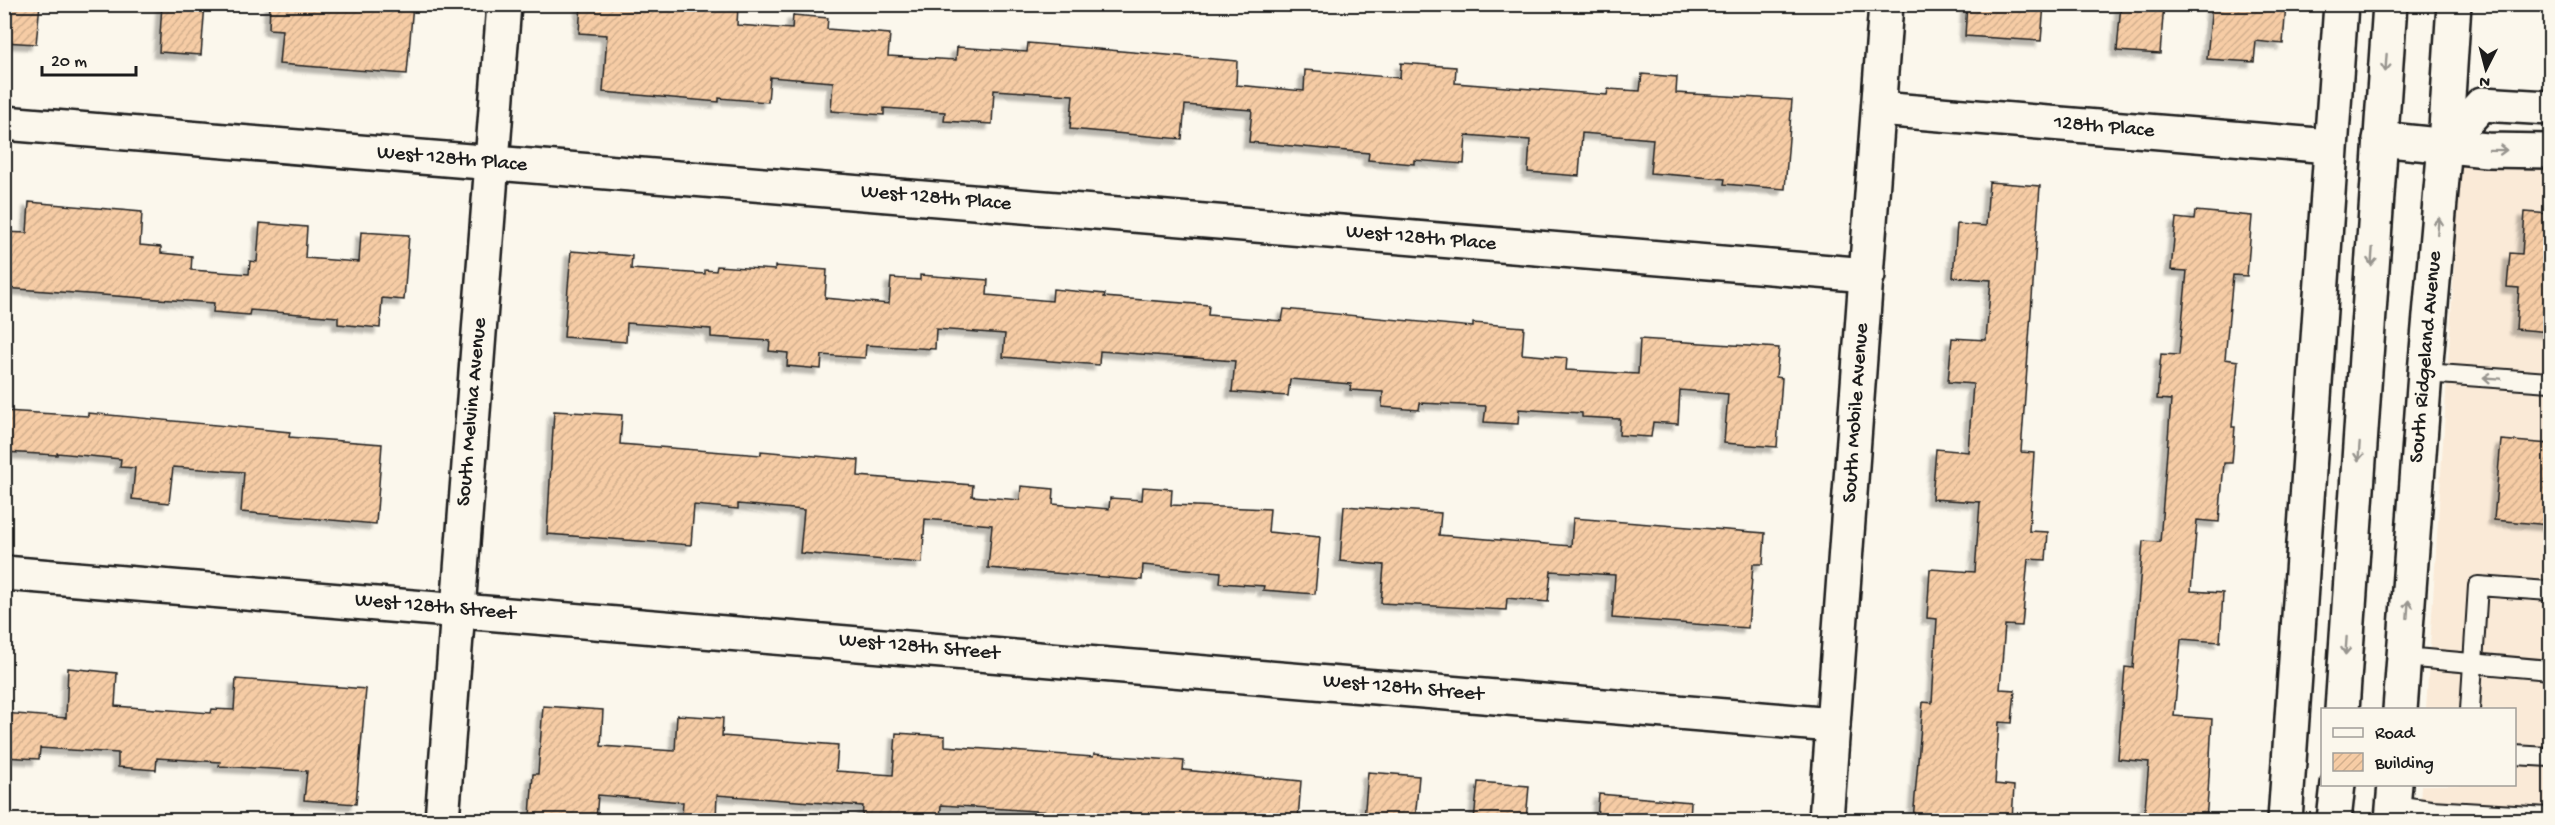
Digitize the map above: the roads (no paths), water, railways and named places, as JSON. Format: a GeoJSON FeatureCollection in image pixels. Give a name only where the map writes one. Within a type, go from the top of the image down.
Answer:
{"type":"FeatureCollection","features":[{"type":"Feature","properties":{"kind":"street","name":"South Melvina Avenue"},"geometry":{"type":"LineString","coordinates":[[442,820],[504,4]]}},
{"type":"Feature","properties":{"kind":"street","name":"South Mobile Avenue"},"geometry":{"type":"LineString","coordinates":[[1826,820],[1868,275],[1886,4]]}},
{"type":"Feature","properties":{"kind":"street"},"geometry":{"type":"LineString","coordinates":[[2285,820],[2341,4]]}},
{"type":"Feature","properties":{"kind":"street"},"geometry":{"type":"LineString","coordinates":[[2342,708],[2390,4]]}},
{"type":"Feature","properties":{"kind":"street","name":"South Ridgeland Avenue"},"geometry":{"type":"LineString","coordinates":[[2400,708],[2454,4]]}},
{"type":"Feature","properties":{"kind":"street"},"geometry":{"type":"LineString","coordinates":[[2445,144],[2482,104],[2550,108]]}},
{"type":"Feature","properties":{"kind":"street","name":"128th Place"},"geometry":{"type":"LineString","coordinates":[[1879,109],[2330,146]]}},
{"type":"Feature","properties":{"kind":"street","name":"West 128th Place"},"geometry":{"type":"LineString","coordinates":[[4,123],[1868,275]]}},
{"type":"Feature","properties":{"kind":"street"},"geometry":{"type":"LineString","coordinates":[[2380,139],[2487,150],[2550,151]]}},
{"type":"Feature","properties":{"kind":"street","name":"West 128th Street"},"geometry":{"type":"LineString","coordinates":[[4,573],[1833,725]]}},
{"type":"Feature","properties":{"kind":"street"},"geometry":{"type":"LineString","coordinates":[[2334,820],[2338,786]]}},
{"type":"Feature","properties":{"kind":"lane"},"geometry":{"type":"LineString","coordinates":[[2424,373],[2550,382]]}},
{"type":"Feature","properties":{"kind":"lane"},"geometry":{"type":"LineString","coordinates":[[2470,708],[2478,586],[2550,591]]}},
{"type":"Feature","properties":{"kind":"lane"},"geometry":{"type":"LineString","coordinates":[[2404,657],[2472,661],[2550,670]]}},
{"type":"Feature","properties":{"kind":"lane"},"geometry":{"type":"LineString","coordinates":[[2516,755],[2550,757]]}},
{"type":"Feature","properties":{"kind":"lane"},"geometry":{"type":"LineString","coordinates":[[2393,803],[2445,816],[2550,817]]}}]}
